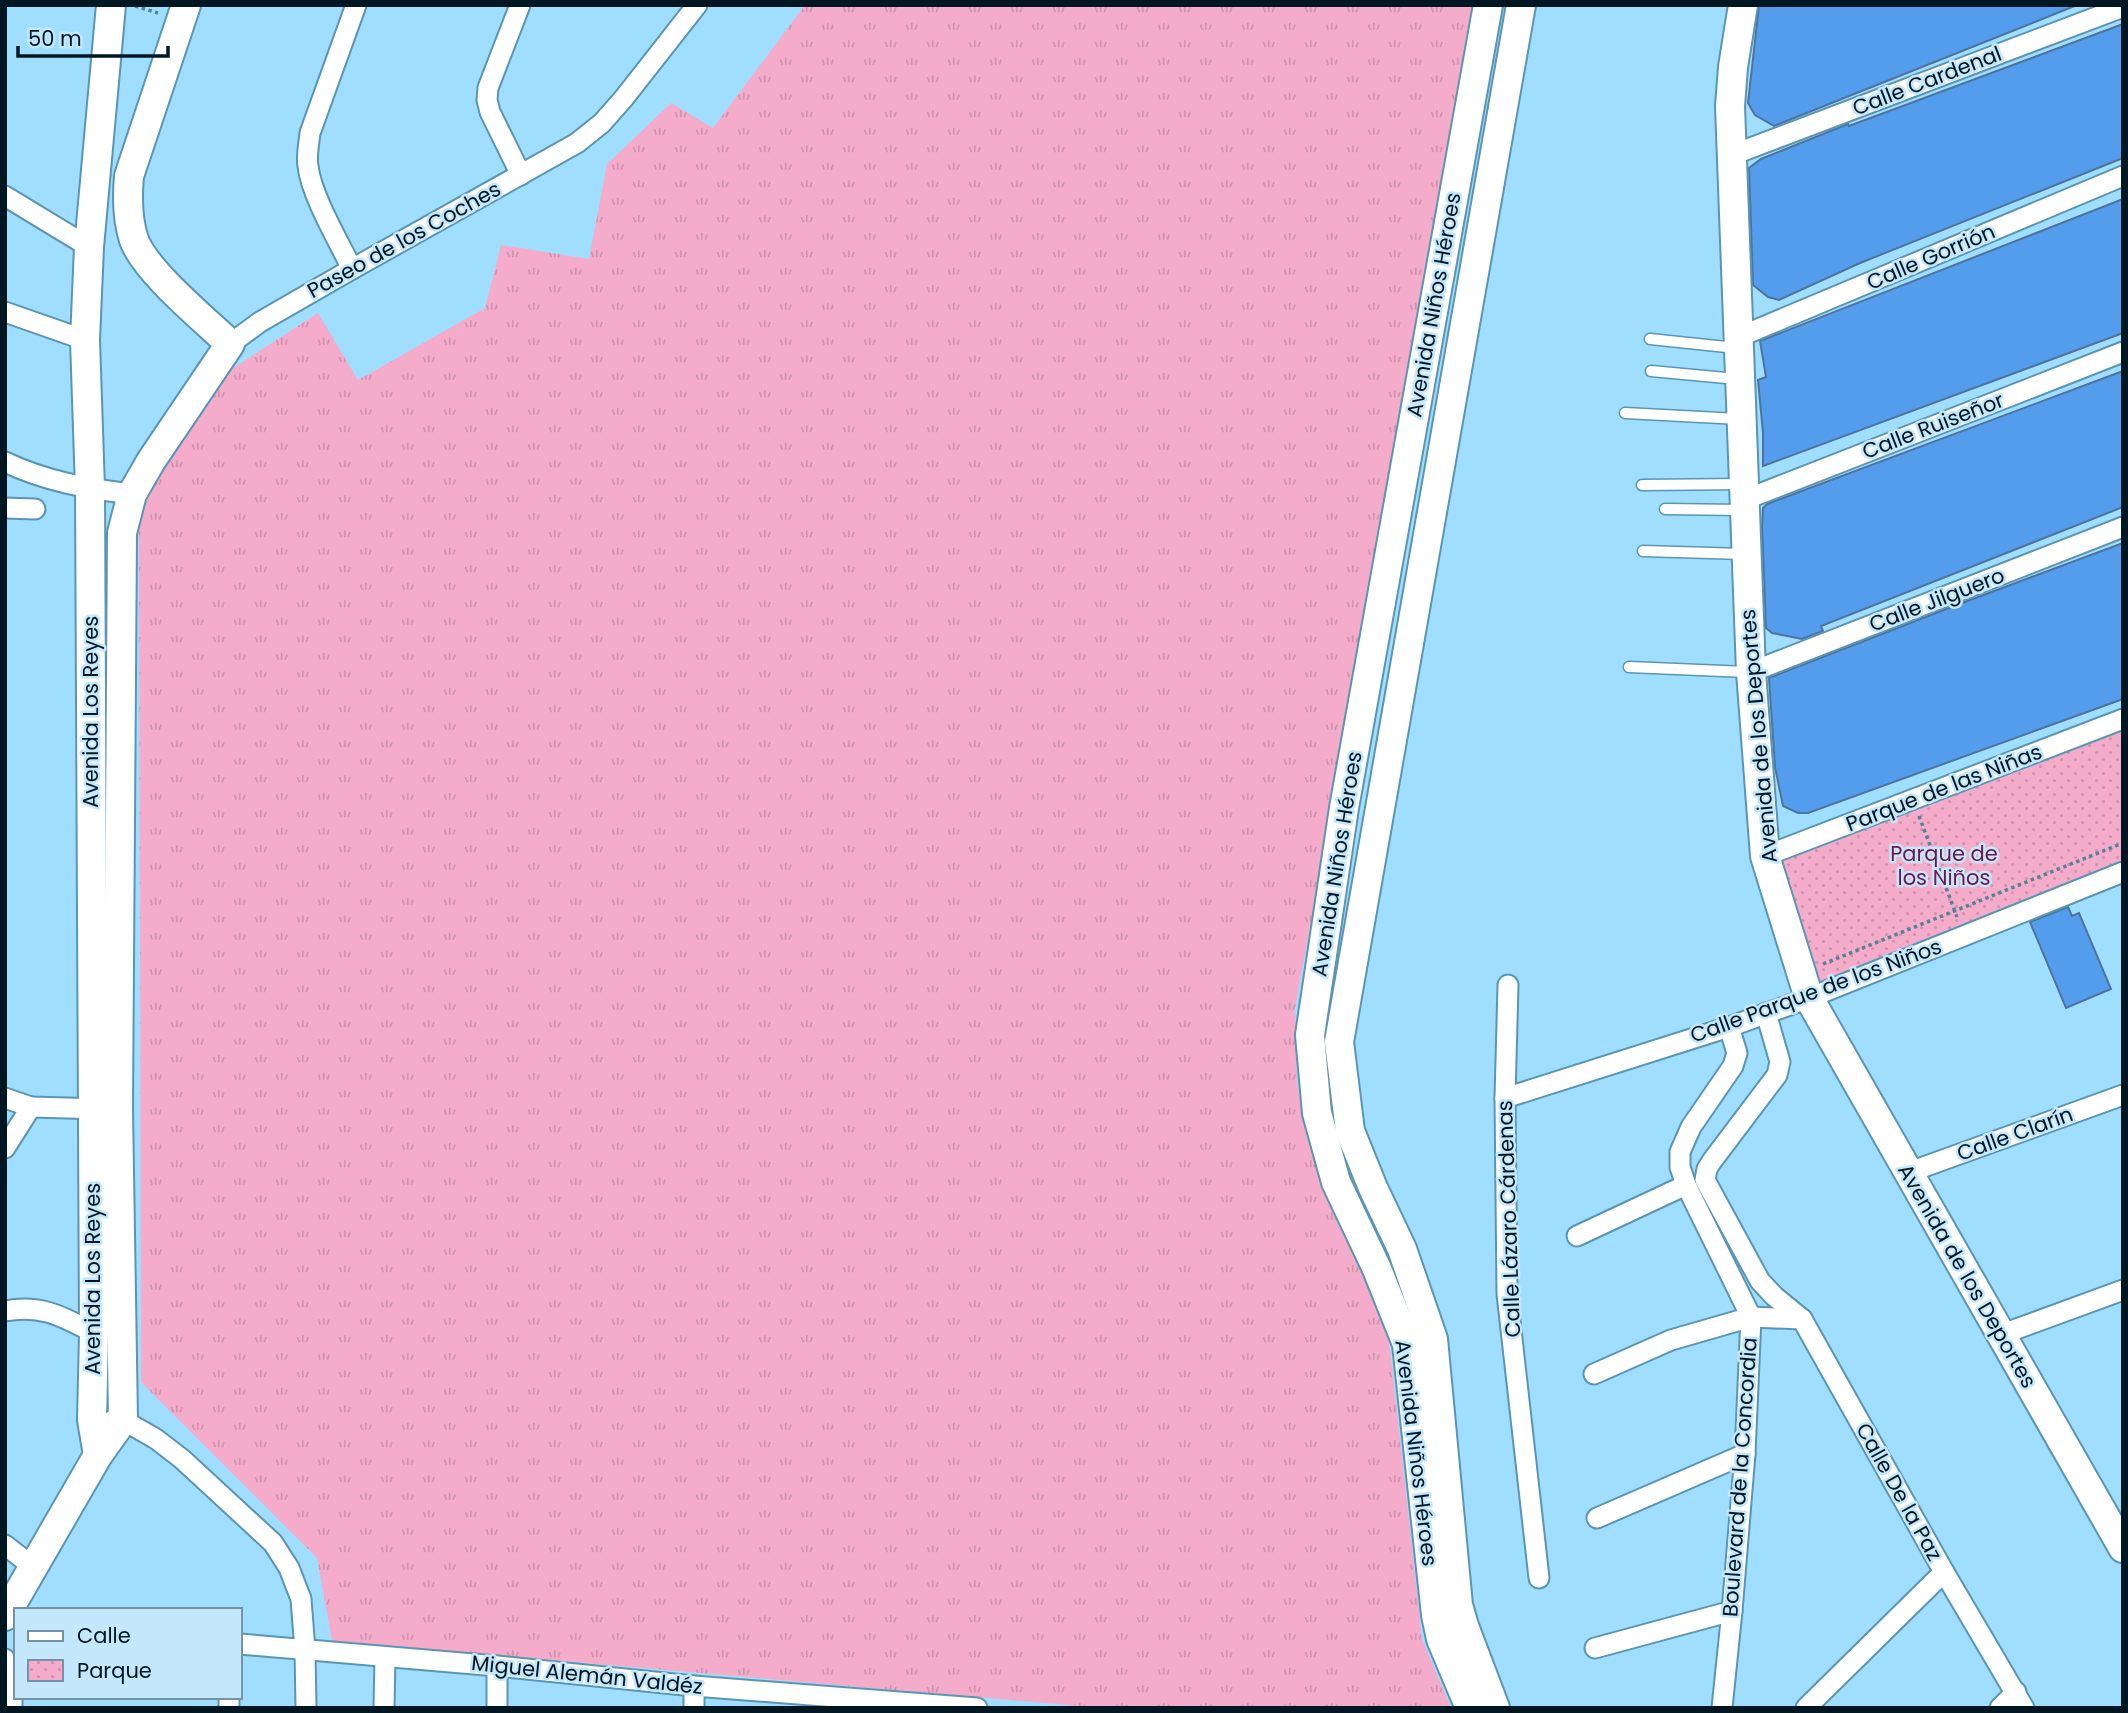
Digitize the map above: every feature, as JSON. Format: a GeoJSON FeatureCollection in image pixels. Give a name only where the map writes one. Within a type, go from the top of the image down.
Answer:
{"type":"FeatureCollection","features":[{"type":"Feature","properties":{"kind":"street","name":"Avenida Los Reyes"},"geometry":{"type":"LineString","coordinates":[[111,5],[89,247],[85,340],[105,1109],[122,1420]]}},
{"type":"Feature","properties":{"kind":"street"},"geometry":{"type":"LineString","coordinates":[[186,5],[129,176],[129,222],[135,244],[150,265],[168,286],[230,344]]}},
{"type":"Feature","properties":{"kind":"street"},"geometry":{"type":"LineString","coordinates":[[352,268],[321,205],[308,168],[307,151],[310,133],[356,5]]}},
{"type":"Feature","properties":{"kind":"street"},"geometry":{"type":"LineString","coordinates":[[520,5],[488,88],[487,100],[490,112],[521,175]]}},
{"type":"Feature","properties":{"kind":"street","name":"Paseo de los Coches"},"geometry":{"type":"LineString","coordinates":[[132,494],[151,461],[230,344],[260,322],[352,268],[577,143],[602,123],[624,99],[697,5]]}},
{"type":"Feature","properties":{"kind":"street","name":"Avenida Niños Héroes"},"geometry":{"type":"LineString","coordinates":[[1470,1708],[1441,1639],[1436,1615],[1407,1345],[1377,1269],[1336,1182],[1317,1113],[1310,1035],[1344,808],[1488,5]]}},
{"type":"Feature","properties":{"kind":"street","name":"Avenida Niños Héroes"},"geometry":{"type":"LineString","coordinates":[[1495,1708],[1458,1605],[1433,1339],[1402,1249],[1350,1131],[1339,1042],[1521,5]]}},
{"type":"Feature","properties":{"kind":"street","name":"Avenida de los Deportes"},"geometry":{"type":"LineString","coordinates":[[1743,5],[1730,106],[1751,672],[1765,856],[1805,986],[1907,1173],[2000,1335],[2116,1520],[2123,1548]]}},
{"type":"Feature","properties":{"kind":"street","name":"Calle Cardenal"},"geometry":{"type":"LineString","coordinates":[[1732,155],[2123,7]]}},
{"type":"Feature","properties":{"kind":"street","name":"Calle Gorrión"},"geometry":{"type":"LineString","coordinates":[[1739,343],[2123,176]]}},
{"type":"Feature","properties":{"kind":"street"},"geometry":{"type":"LineString","coordinates":[[5,196],[89,247]]}},
{"type":"Feature","properties":{"kind":"street"},"geometry":{"type":"LineString","coordinates":[[5,312],[85,340]]}},
{"type":"Feature","properties":{"kind":"street","name":"Calle Ruiseñor"},"geometry":{"type":"LineString","coordinates":[[1744,498],[2123,352]]}},
{"type":"Feature","properties":{"kind":"street"},"geometry":{"type":"LineString","coordinates":[[5,462],[22,470],[90,489],[132,494]]}},
{"type":"Feature","properties":{"kind":"street","name":"Avenida Los Reyes"},"geometry":{"type":"LineString","coordinates":[[98,1455],[92,1420],[94,1333],[105,1109],[122,533],[132,494]]}},
{"type":"Feature","properties":{"kind":"street"},"geometry":{"type":"LineString","coordinates":[[5,508],[35,509]]}},
{"type":"Feature","properties":{"kind":"street","name":"Calle Jilguero"},"geometry":{"type":"LineString","coordinates":[[1751,672],[2123,527]]}},
{"type":"Feature","properties":{"kind":"street","name":"Parque de las Niñas"},"geometry":{"type":"LineString","coordinates":[[1765,856],[2123,719]]}},
{"type":"Feature","properties":{"kind":"street"},"geometry":{"type":"LineString","coordinates":[[1344,808],[1380,814]]}},
{"type":"Feature","properties":{"kind":"street","name":"Calle Parque de los Niños"},"geometry":{"type":"LineString","coordinates":[[1504,1098],[1729,1027],[1766,1013],[1805,986],[1964,936],[2123,872]]}},
{"type":"Feature","properties":{"kind":"street","name":"Calle Lázaro Cárdenas"},"geometry":{"type":"LineString","coordinates":[[1508,985],[1504,1098],[1507,1294],[1539,1578]]}},
{"type":"Feature","properties":{"kind":"street"},"geometry":{"type":"LineString","coordinates":[[1766,1013],[1780,1062],[1777,1075],[1712,1161],[1705,1180],[1760,1281],[1801,1319]]}},
{"type":"Feature","properties":{"kind":"street","name":"Boulevard de la Concordia"},"geometry":{"type":"LineString","coordinates":[[1722,1708],[1745,1454],[1751,1317],[1686,1185],[1680,1167],[1680,1153],[1691,1127],[1732,1066],[1737,1053],[1729,1027]]}},
{"type":"Feature","properties":{"kind":"street","name":"Calle Clarín"},"geometry":{"type":"LineString","coordinates":[[1907,1173],[2123,1095]]}},
{"type":"Feature","properties":{"kind":"street"},"geometry":{"type":"LineString","coordinates":[[5,1098],[30,1107],[105,1109]]}},
{"type":"Feature","properties":{"kind":"street"},"geometry":{"type":"LineString","coordinates":[[5,1148],[30,1107]]}},
{"type":"Feature","properties":{"kind":"street"},"geometry":{"type":"LineString","coordinates":[[1577,1236],[1686,1185]]}},
{"type":"Feature","properties":{"kind":"street"},"geometry":{"type":"LineString","coordinates":[[2000,1335],[2123,1290]]}},
{"type":"Feature","properties":{"kind":"street"},"geometry":{"type":"LineString","coordinates":[[5,1311],[19,1308],[38,1309],[60,1315],[94,1333]]}},
{"type":"Feature","properties":{"kind":"street"},"geometry":{"type":"LineString","coordinates":[[1594,1374],[1671,1340],[1751,1317],[1801,1319]]}},
{"type":"Feature","properties":{"kind":"street","name":"Calle De la Paz"},"geometry":{"type":"LineString","coordinates":[[1801,1319],[1944,1572],[2020,1700]]}},
{"type":"Feature","properties":{"kind":"street"},"geometry":{"type":"LineString","coordinates":[[92,1420],[122,1420],[156,1438],[273,1543],[289,1568],[301,1599],[306,1708]]}},
{"type":"Feature","properties":{"kind":"street"},"geometry":{"type":"LineString","coordinates":[[5,1616],[98,1455],[122,1420]]}},
{"type":"Feature","properties":{"kind":"street"},"geometry":{"type":"LineString","coordinates":[[1597,1518],[1745,1454]]}},
{"type":"Feature","properties":{"kind":"street"},"geometry":{"type":"LineString","coordinates":[[5,1545],[32,1566]]}},
{"type":"Feature","properties":{"kind":"street"},"geometry":{"type":"LineString","coordinates":[[1806,1708],[1944,1572]]}},
{"type":"Feature","properties":{"kind":"street"},"geometry":{"type":"LineString","coordinates":[[1595,1648],[1732,1611]]}},
{"type":"Feature","properties":{"kind":"street","name":"Miguel Alemán Valdéz"},"geometry":{"type":"LineString","coordinates":[[242,1644],[497,1666],[821,1702],[977,1708]]}},
{"type":"Feature","properties":{"kind":"street"},"geometry":{"type":"LineString","coordinates":[[384,1708],[385,1657]]}},
{"type":"Feature","properties":{"kind":"street"},"geometry":{"type":"LineString","coordinates":[[5,1659],[12,1688],[12,1708]]}},
{"type":"Feature","properties":{"kind":"street"},"geometry":{"type":"LineString","coordinates":[[497,1666],[497,1708]]}},
{"type":"Feature","properties":{"kind":"street"},"geometry":{"type":"LineString","coordinates":[[694,1686],[694,1708]]}},
{"type":"Feature","properties":{"kind":"street"},"geometry":{"type":"LineString","coordinates":[[2000,1708],[2020,1700]]}},
{"type":"Feature","properties":{"kind":"lane"},"geometry":{"type":"LineString","coordinates":[[1650,339],[1739,343]]}},
{"type":"Feature","properties":{"kind":"lane"},"geometry":{"type":"LineString","coordinates":[[1651,370],[1740,380]]}},
{"type":"Feature","properties":{"kind":"lane"},"geometry":{"type":"LineString","coordinates":[[1625,413],[1741,419]]}},
{"type":"Feature","properties":{"kind":"lane"},"geometry":{"type":"LineString","coordinates":[[1642,485],[1744,498]]}},
{"type":"Feature","properties":{"kind":"lane"},"geometry":{"type":"LineString","coordinates":[[1665,509],[1744,498]]}},
{"type":"Feature","properties":{"kind":"lane"},"geometry":{"type":"LineString","coordinates":[[1643,551],[1746,554]]}},
{"type":"Feature","properties":{"kind":"lane"},"geometry":{"type":"LineString","coordinates":[[1629,667],[1751,672]]}},
{"type":"Feature","properties":{"kind":"path"},"geometry":{"type":"LineString","coordinates":[[1913,800],[1964,936]]}},
{"type":"Feature","properties":{"kind":"path"},"geometry":{"type":"LineString","coordinates":[[1805,986],[1955,910],[2123,843]]}},
{"type":"Feature","properties":{"kind":"green space"},"geometry":{"type":"Polygon","coordinates":[[[805,5],[1476,5],[1295,1009],[1297,1083],[1307,1138],[1381,1310],[1390,1348],[1422,1639],[1451,1708],[1102,1708],[332,1641],[317,1558],[141,1382],[139,526],[144,497],[227,372],[318,313],[358,380],[485,308],[501,245],[589,259],[607,164],[671,103],[713,128],[805,5]]]}},
{"type":"Feature","properties":{"kind":"green space","name":"Parque de los Niños"},"geometry":{"type":"Polygon","coordinates":[[[2123,720],[2123,871],[1810,995],[1771,858],[2123,720]]]}},
{"type":"Feature","properties":{"kind":"building"},"geometry":{"type":"Polygon","coordinates":[[[1759,5],[2075,6],[1774,126],[1755,115],[1748,103],[1759,5]]]}},
{"type":"Feature","properties":{"kind":"building"},"geometry":{"type":"Polygon","coordinates":[[[2123,24],[2123,158],[1860,263],[1779,300],[1768,297],[1753,285],[1749,168],[1761,159],[1848,124],[1849,126],[2123,24]]]}},
{"type":"Feature","properties":{"kind":"building"},"geometry":{"type":"Polygon","coordinates":[[[2123,199],[2123,333],[1763,466],[1758,380],[1766,377],[1760,341],[2123,199]]]}},
{"type":"Feature","properties":{"kind":"building"},"geometry":{"type":"Polygon","coordinates":[[[2123,371],[2123,507],[1821,626],[1823,631],[1802,639],[1772,633],[1766,628],[1762,527],[1763,508],[1767,504],[2123,371]]]}},
{"type":"Feature","properties":{"kind":"building"},"geometry":{"type":"Polygon","coordinates":[[[2123,543],[2123,699],[1808,813],[1798,813],[1783,806],[1775,767],[1769,678],[2123,543]]]}},
{"type":"Feature","properties":{"kind":"building"},"geometry":{"type":"Polygon","coordinates":[[[2068,907],[2072,916],[2079,913],[2111,989],[2066,1008],[2030,922],[2068,907]]]}}]}
